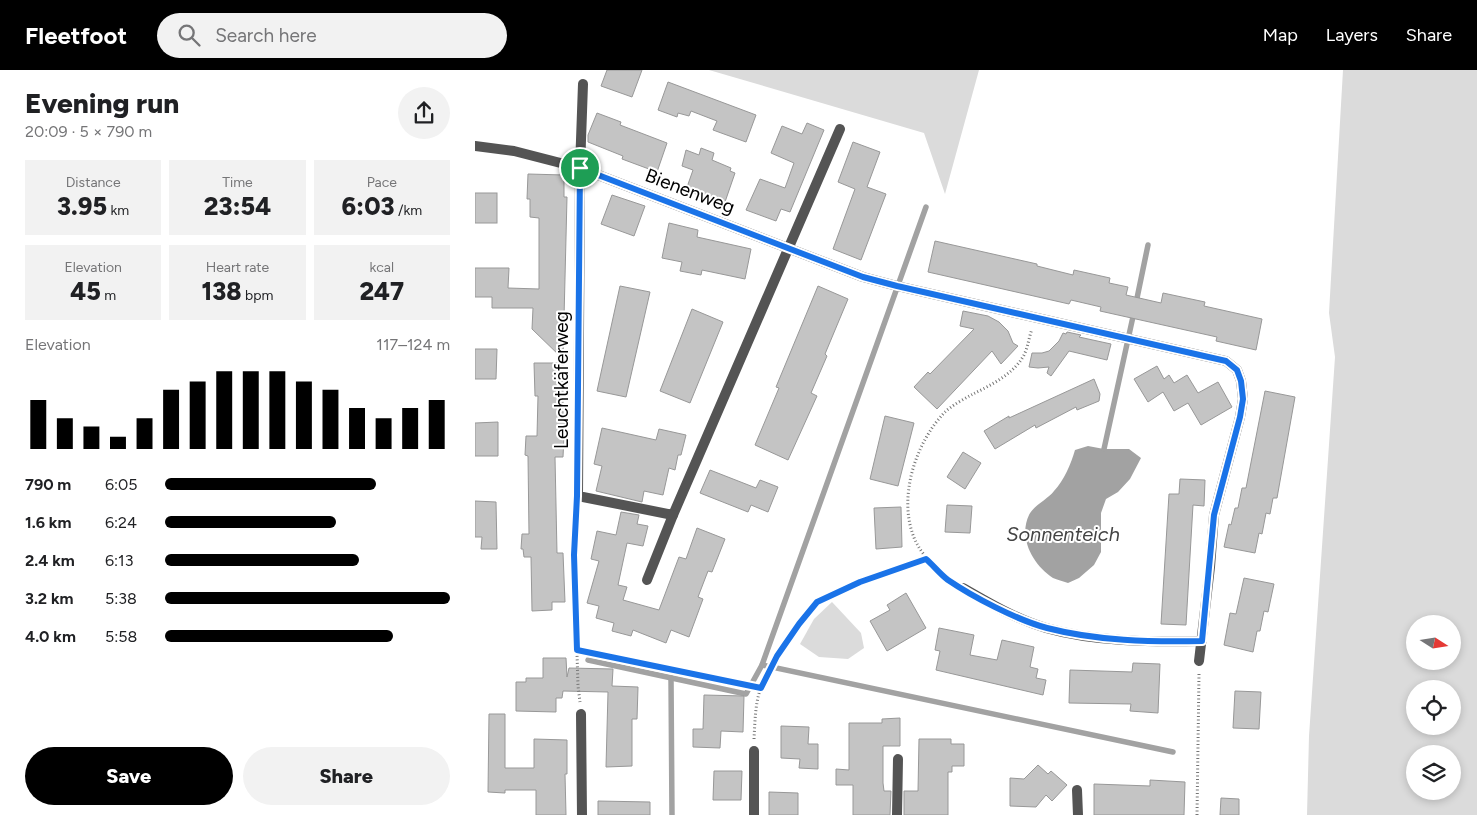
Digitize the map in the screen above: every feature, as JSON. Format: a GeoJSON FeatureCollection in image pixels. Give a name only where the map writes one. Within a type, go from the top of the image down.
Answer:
{"type":"FeatureCollection","features":[{"type":"Feature","properties":{"kind":"street"},"geometry":{"type":"LineString","coordinates":[[580,168],[583,84]]}},
{"type":"Feature","properties":{"kind":"street"},"geometry":{"type":"LineString","coordinates":[[647,580],[673,514],[840,129]]}},
{"type":"Feature","properties":{"kind":"street","name":"Bienenweg"},"geometry":{"type":"LineString","coordinates":[[475,146],[513,151],[580,168],[863,277],[1036,317]]}},
{"type":"Feature","properties":{"kind":"street","name":"Leuchtkäferweg"},"geometry":{"type":"LineString","coordinates":[[577,496],[580,168]]}},
{"type":"Feature","properties":{"kind":"street"},"geometry":{"type":"LineString","coordinates":[[1036,317],[1226,361],[1237,370],[1241,381],[1243,399],[1214,515],[1199,661]]}},
{"type":"Feature","properties":{"kind":"street"},"geometry":{"type":"LineString","coordinates":[[577,496],[673,514]]}},
{"type":"Feature","properties":{"kind":"street"},"geometry":{"type":"LineString","coordinates":[[963,588],[1007,613],[1046,628],[1117,639],[1202,641]]}},
{"type":"Feature","properties":{"kind":"street"},"geometry":{"type":"LineString","coordinates":[[581,714],[582,815]]}},
{"type":"Feature","properties":{"kind":"street"},"geometry":{"type":"LineString","coordinates":[[754,751],[754,815]]}},
{"type":"Feature","properties":{"kind":"street"},"geometry":{"type":"LineString","coordinates":[[897,815],[898,759]]}},
{"type":"Feature","properties":{"kind":"street"},"geometry":{"type":"LineString","coordinates":[[1077,790],[1078,815]]}},
{"type":"Feature","properties":{"kind":"path"},"geometry":{"type":"LineString","coordinates":[[963,588],[947,579],[926,559],[913,533],[908,505],[917,459],[934,424],[947,410],[986,388],[1013,369],[1024,355],[1036,317]]}},
{"type":"Feature","properties":{"kind":"path"},"geometry":{"type":"LineString","coordinates":[[577,496],[574,555],[578,686],[581,714]]}},
{"type":"Feature","properties":{"kind":"path"},"geometry":{"type":"LineString","coordinates":[[754,751],[755,715],[761,688],[777,656],[817,602],[860,582],[926,559]]}},
{"type":"Feature","properties":{"kind":"path"},"geometry":{"type":"LineString","coordinates":[[577,650],[761,688]]}},
{"type":"Feature","properties":{"kind":"path"},"geometry":{"type":"LineString","coordinates":[[1197,815],[1199,661]]}},
{"type":"Feature","properties":{"kind":"shaded area"},"geometry":{"type":"Polygon","coordinates":[[[709,70],[979,70],[945,194],[924,133],[709,70]]]}},
{"type":"Feature","properties":{"kind":"shaded area"},"geometry":{"type":"Polygon","coordinates":[[[1343,70],[1477,70],[1477,815],[1307,815],[1309,736],[1335,357],[1329,313],[1343,70]]]}},
{"type":"Feature","properties":{"kind":"shaded area"},"geometry":{"type":"Polygon","coordinates":[[[832,602],[861,633],[864,648],[848,659],[819,657],[800,644],[814,619],[832,602]]]}},
{"type":"Feature","properties":{"kind":"water","name":"Sonnenteich"},"geometry":{"type":"Polygon","coordinates":[[[1088,446],[1104,449],[1129,449],[1141,458],[1130,479],[1118,492],[1106,499],[1101,513],[1101,552],[1094,565],[1079,578],[1068,583],[1053,578],[1039,566],[1026,542],[1026,524],[1031,512],[1061,482],[1075,450],[1088,446]]]}},
{"type":"Feature","properties":{"kind":"building"},"geometry":{"type":"Polygon","coordinates":[[[607,70],[642,70],[632,97],[601,86],[607,70]]]}},
{"type":"Feature","properties":{"kind":"building"},"geometry":{"type":"Polygon","coordinates":[[[668,82],[756,115],[746,142],[713,130],[717,121],[691,111],[689,116],[678,113],[677,117],[658,110],[668,82]]]}},
{"type":"Feature","properties":{"kind":"building"},"geometry":{"type":"Polygon","coordinates":[[[597,113],[621,122],[620,125],[667,143],[657,172],[622,159],[623,156],[588,142],[588,135],[597,113]]]}},
{"type":"Feature","properties":{"kind":"building"},"geometry":{"type":"Polygon","coordinates":[[[807,123],[824,130],[790,212],[781,209],[776,221],[746,210],[760,179],[785,188],[794,163],[771,153],[782,126],[802,134],[807,123]]]}},
{"type":"Feature","properties":{"kind":"building"},"geometry":{"type":"Polygon","coordinates":[[[853,142],[880,152],[867,187],[886,194],[861,260],[833,249],[855,189],[838,182],[853,142]]]}},
{"type":"Feature","properties":{"kind":"building"},"geometry":{"type":"Polygon","coordinates":[[[701,148],[714,153],[712,160],[731,168],[730,171],[735,173],[725,202],[686,190],[693,170],[682,166],[686,150],[699,155],[701,148]]]}},
{"type":"Feature","properties":{"kind":"building"},"geometry":{"type":"Polygon","coordinates":[[[528,174],[564,175],[564,197],[567,197],[563,359],[532,329],[533,308],[492,308],[492,297],[475,297],[475,268],[509,268],[508,288],[539,289],[539,218],[530,217],[530,199],[527,199],[528,174]]]}},
{"type":"Feature","properties":{"kind":"building"},"geometry":{"type":"Polygon","coordinates":[[[475,193],[497,193],[497,223],[475,223],[475,193]]]}},
{"type":"Feature","properties":{"kind":"building"},"geometry":{"type":"Polygon","coordinates":[[[612,195],[645,206],[634,236],[601,224],[612,195]]]}},
{"type":"Feature","properties":{"kind":"building"},"geometry":{"type":"Polygon","coordinates":[[[669,223],[698,230],[697,237],[751,249],[745,279],[702,270],[701,275],[680,271],[682,262],[662,258],[669,223]]]}},
{"type":"Feature","properties":{"kind":"building"},"geometry":{"type":"Polygon","coordinates":[[[935,241],[1037,264],[1037,266],[1073,275],[1074,270],[1110,278],[1109,283],[1128,287],[1126,295],[1161,303],[1163,293],[1205,302],[1204,306],[1262,319],[1256,350],[1216,341],[1217,337],[1100,311],[1101,307],[1071,300],[1069,304],[928,272],[935,241]]]}},
{"type":"Feature","properties":{"kind":"building"},"geometry":{"type":"Polygon","coordinates":[[[620,286],[650,292],[626,397],[597,391],[620,286]]]}},
{"type":"Feature","properties":{"kind":"building"},"geometry":{"type":"Polygon","coordinates":[[[818,286],[848,299],[811,393],[817,396],[788,460],[755,445],[779,388],[776,387],[818,286]]]}},
{"type":"Feature","properties":{"kind":"building"},"geometry":{"type":"Polygon","coordinates":[[[692,309],[723,322],[690,403],[660,391],[692,309]]]}},
{"type":"Feature","properties":{"kind":"building"},"geometry":{"type":"Polygon","coordinates":[[[963,311],[988,316],[999,322],[1008,331],[1013,343],[1018,346],[1001,364],[992,351],[937,409],[914,387],[928,372],[930,374],[974,329],[960,326],[963,311]]]}},
{"type":"Feature","properties":{"kind":"building"},"geometry":{"type":"Polygon","coordinates":[[[1067,332],[1081,335],[1079,337],[1111,344],[1107,360],[1069,351],[1051,376],[1047,373],[1049,367],[1029,367],[1032,353],[1049,351],[1059,341],[1063,333],[1066,334],[1067,332]]]}},
{"type":"Feature","properties":{"kind":"building"},"geometry":{"type":"Polygon","coordinates":[[[475,349],[497,349],[496,379],[475,379],[475,349]]]}},
{"type":"Feature","properties":{"kind":"building"},"geometry":{"type":"Polygon","coordinates":[[[534,363],[563,363],[563,416],[565,416],[563,457],[555,457],[557,553],[563,553],[565,602],[552,602],[552,610],[532,611],[531,557],[524,557],[523,549],[521,549],[522,534],[529,534],[528,456],[525,455],[526,436],[537,436],[538,396],[535,396],[534,363]]]}},
{"type":"Feature","properties":{"kind":"building"},"geometry":{"type":"Polygon","coordinates":[[[1157,366],[1164,379],[1169,375],[1174,383],[1187,375],[1198,393],[1218,382],[1232,407],[1201,425],[1188,403],[1174,411],[1163,392],[1148,402],[1134,379],[1157,366]]]}},
{"type":"Feature","properties":{"kind":"building"},"geometry":{"type":"Polygon","coordinates":[[[1094,379],[1100,394],[1099,401],[1077,410],[1076,407],[1036,428],[1035,425],[995,449],[984,431],[1009,416],[1009,418],[1094,379]]]}},
{"type":"Feature","properties":{"kind":"building"},"geometry":{"type":"Polygon","coordinates":[[[1265,391],[1295,397],[1277,498],[1273,498],[1270,514],[1266,513],[1262,534],[1259,533],[1255,553],[1224,547],[1229,524],[1231,525],[1235,508],[1238,508],[1242,488],[1246,488],[1265,391]]]}},
{"type":"Feature","properties":{"kind":"building"},"geometry":{"type":"Polygon","coordinates":[[[885,416],[914,423],[898,486],[870,479],[885,416]]]}},
{"type":"Feature","properties":{"kind":"building"},"geometry":{"type":"Polygon","coordinates":[[[498,422],[498,456],[475,456],[475,423],[498,422]]]}},
{"type":"Feature","properties":{"kind":"building"},"geometry":{"type":"Polygon","coordinates":[[[602,428],[656,440],[659,429],[686,435],[681,455],[678,455],[675,470],[669,468],[663,495],[644,491],[642,502],[596,491],[602,466],[594,464],[602,428]]]}},
{"type":"Feature","properties":{"kind":"building"},"geometry":{"type":"Polygon","coordinates":[[[963,452],[981,463],[965,489],[947,477],[963,452]]]}},
{"type":"Feature","properties":{"kind":"building"},"geometry":{"type":"Polygon","coordinates":[[[710,470],[756,488],[760,480],[778,487],[768,512],[751,505],[748,512],[700,493],[710,470]]]}},
{"type":"Feature","properties":{"kind":"building"},"geometry":{"type":"Polygon","coordinates":[[[1180,479],[1205,480],[1204,506],[1193,505],[1186,625],[1161,624],[1169,494],[1179,494],[1180,479]]]}},
{"type":"Feature","properties":{"kind":"building"},"geometry":{"type":"Polygon","coordinates":[[[475,501],[496,502],[497,549],[481,549],[482,537],[475,537],[475,501]]]}},
{"type":"Feature","properties":{"kind":"building"},"geometry":{"type":"Polygon","coordinates":[[[947,505],[972,506],[970,533],[945,532],[947,505]]]}},
{"type":"Feature","properties":{"kind":"building"},"geometry":{"type":"Polygon","coordinates":[[[901,507],[902,547],[876,549],[874,508],[901,507]]]}},
{"type":"Feature","properties":{"kind":"building"},"geometry":{"type":"Polygon","coordinates":[[[621,512],[639,515],[637,524],[648,526],[643,546],[627,543],[618,585],[627,587],[623,600],[659,610],[679,557],[686,559],[697,528],[725,539],[712,572],[708,571],[698,597],[703,599],[689,637],[671,630],[666,643],[633,630],[631,636],[612,631],[614,623],[596,618],[599,606],[587,603],[599,561],[591,559],[597,531],[616,535],[621,512]]]}},
{"type":"Feature","properties":{"kind":"building"},"geometry":{"type":"Polygon","coordinates":[[[1244,578],[1274,584],[1268,612],[1264,611],[1260,631],[1257,631],[1253,652],[1224,645],[1230,613],[1236,614],[1244,578]]]}},
{"type":"Feature","properties":{"kind":"building"},"geometry":{"type":"Polygon","coordinates":[[[906,593],[926,628],[887,651],[870,621],[890,610],[887,605],[906,593]]]}},
{"type":"Feature","properties":{"kind":"building"},"geometry":{"type":"Polygon","coordinates":[[[939,628],[974,635],[970,655],[997,660],[1002,640],[1034,647],[1030,667],[1038,669],[1036,678],[1046,680],[1043,695],[936,670],[940,651],[935,650],[939,628]]]}},
{"type":"Feature","properties":{"kind":"building"},"geometry":{"type":"Polygon","coordinates":[[[543,658],[566,658],[567,677],[569,668],[613,669],[612,686],[638,687],[637,719],[632,719],[632,766],[606,767],[608,692],[563,691],[562,698],[556,698],[556,712],[516,711],[516,682],[526,682],[526,678],[543,678],[543,658]]]}},
{"type":"Feature","properties":{"kind":"building"},"geometry":{"type":"Polygon","coordinates":[[[1133,663],[1160,664],[1158,713],[1130,711],[1131,704],[1069,703],[1070,670],[1132,672],[1133,663]]]}},
{"type":"Feature","properties":{"kind":"building"},"geometry":{"type":"Polygon","coordinates":[[[1235,691],[1261,692],[1259,729],[1233,728],[1235,691]]]}},
{"type":"Feature","properties":{"kind":"building"},"geometry":{"type":"Polygon","coordinates":[[[704,695],[744,696],[743,732],[721,731],[720,748],[693,747],[693,729],[703,729],[704,695]]]}},
{"type":"Feature","properties":{"kind":"building"},"geometry":{"type":"Polygon","coordinates":[[[489,714],[505,714],[505,768],[534,768],[534,739],[567,740],[567,774],[565,774],[566,815],[536,815],[536,790],[505,790],[505,793],[488,792],[489,714]]]}},
{"type":"Feature","properties":{"kind":"building"},"geometry":{"type":"Polygon","coordinates":[[[900,718],[900,746],[883,746],[883,783],[884,791],[891,791],[890,815],[853,815],[853,785],[836,785],[836,769],[849,770],[849,723],[882,723],[882,719],[900,718]]]}},
{"type":"Feature","properties":{"kind":"building"},"geometry":{"type":"Polygon","coordinates":[[[781,726],[809,727],[808,744],[818,744],[818,769],[799,768],[800,759],[781,758],[781,726]]]}},
{"type":"Feature","properties":{"kind":"building"},"geometry":{"type":"Polygon","coordinates":[[[919,739],[951,739],[951,744],[964,744],[964,766],[952,766],[952,772],[948,772],[948,815],[904,815],[904,791],[918,791],[919,739]]]}},
{"type":"Feature","properties":{"kind":"building"},"geometry":{"type":"Polygon","coordinates":[[[1038,765],[1048,774],[1051,771],[1067,785],[1052,801],[1046,795],[1036,807],[1010,806],[1010,778],[1024,779],[1038,765]]]}},
{"type":"Feature","properties":{"kind":"building"},"geometry":{"type":"Polygon","coordinates":[[[714,771],[742,771],[741,800],[713,800],[714,771]]]}},
{"type":"Feature","properties":{"kind":"building"},"geometry":{"type":"Polygon","coordinates":[[[1150,780],[1185,782],[1184,815],[1094,815],[1094,784],[1150,786],[1150,780]]]}},
{"type":"Feature","properties":{"kind":"building"},"geometry":{"type":"Polygon","coordinates":[[[769,792],[798,793],[798,815],[769,815],[769,792]]]}},
{"type":"Feature","properties":{"kind":"building"},"geometry":{"type":"Polygon","coordinates":[[[1221,798],[1239,799],[1239,815],[1220,815],[1221,798]]]}},
{"type":"Feature","properties":{"kind":"building"},"geometry":{"type":"Polygon","coordinates":[[[598,801],[650,802],[650,815],[598,815],[598,801]]]}},
{"type":"Feature","properties":{"kind":"waterway"},"geometry":{"type":"LineString","coordinates":[[588,660],[746,694],[762,665],[926,207]]}},
{"type":"Feature","properties":{"kind":"waterway"},"geometry":{"type":"LineString","coordinates":[[1136,303],[1148,245]]}},
{"type":"Feature","properties":{"kind":"waterway"},"geometry":{"type":"LineString","coordinates":[[1104,449],[1134,312]]}},
{"type":"Feature","properties":{"kind":"waterway"},"geometry":{"type":"LineString","coordinates":[[762,665],[1173,752]]}},
{"type":"Feature","properties":{"kind":"waterway"},"geometry":{"type":"LineString","coordinates":[[671,678],[672,815]]}},
{"type":"Feature","properties":{"kind":"route"},"geometry":{"type":"LineString","coordinates":[[580,168],[863,277],[1226,361],[1237,370],[1241,381],[1243,399],[1214,515],[1202,641],[1176,642],[1117,639],[1046,628],[1007,613],[947,579],[926,559],[860,582],[817,602],[777,656],[761,688],[577,650],[574,555],[577,496],[580,168]]}}]}
